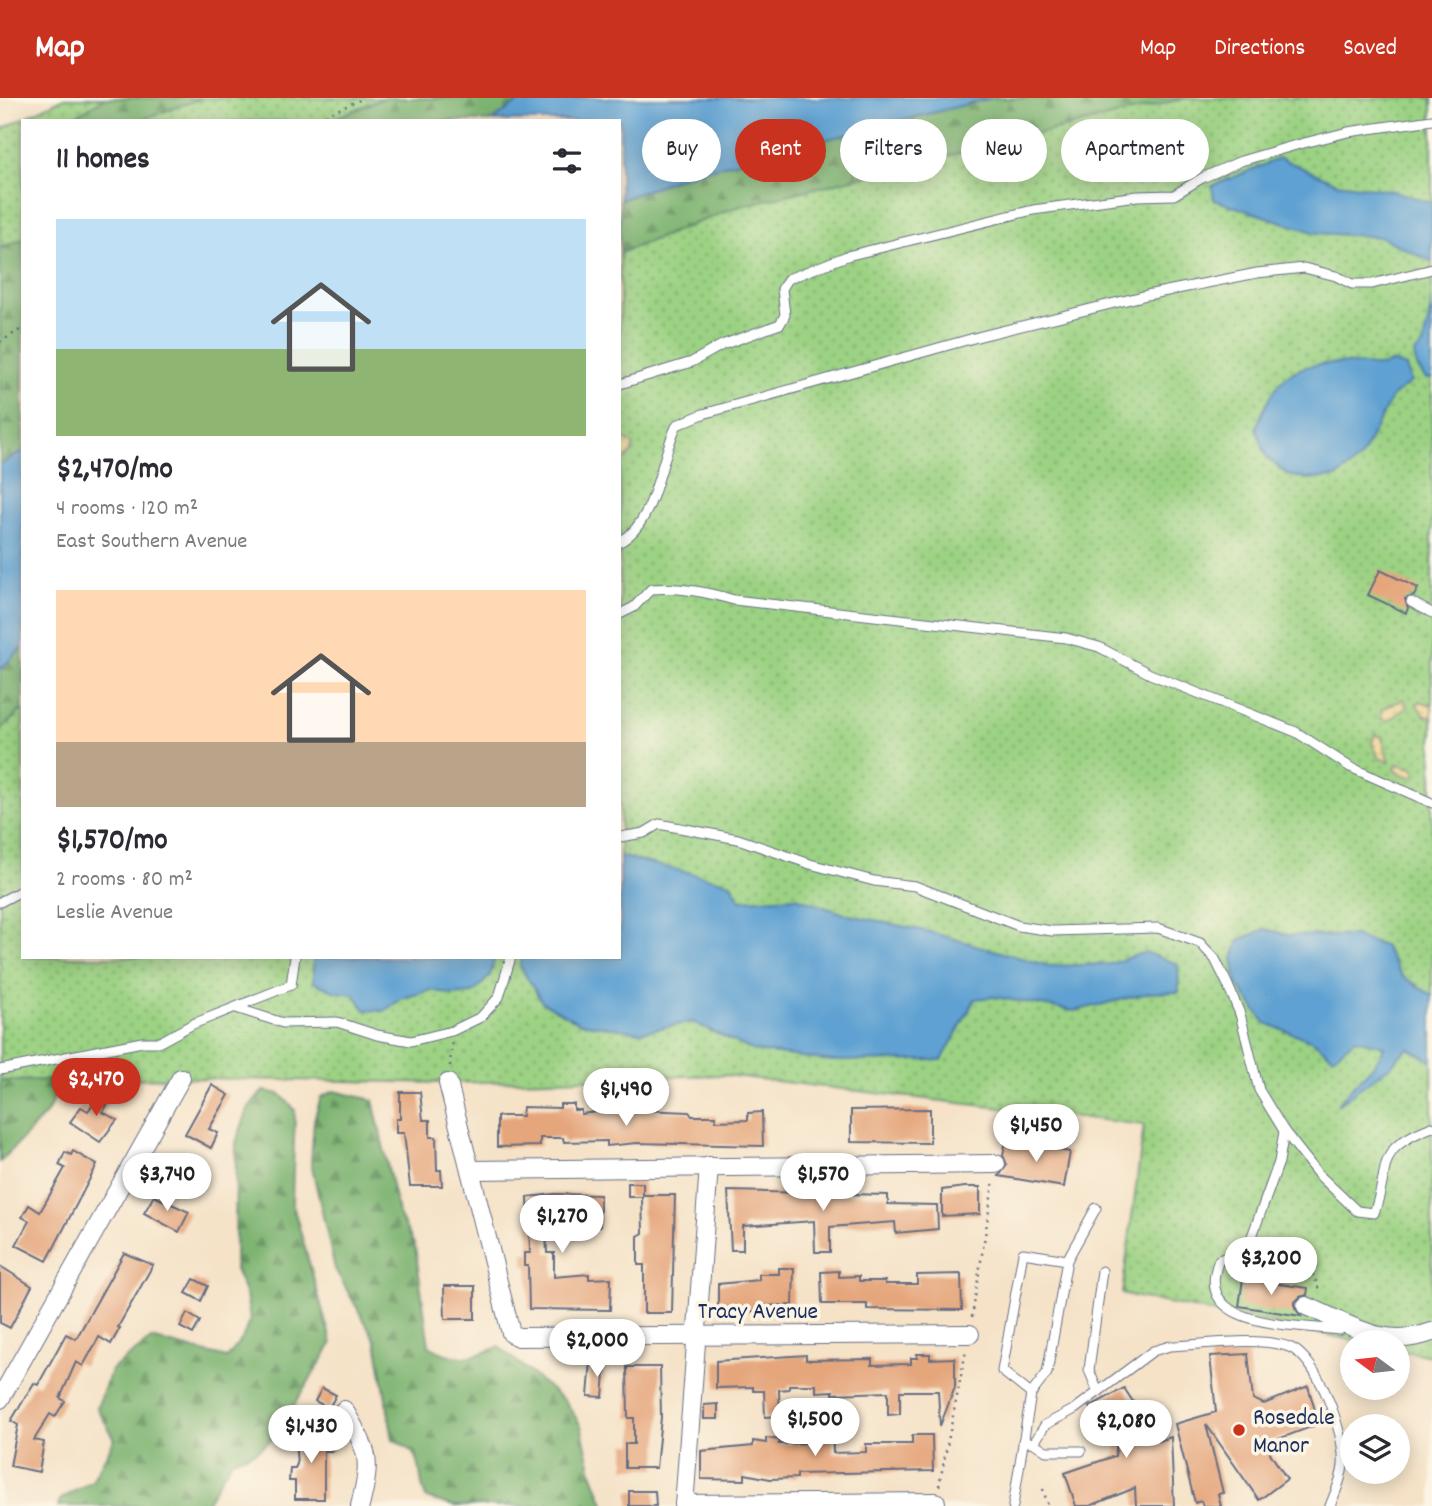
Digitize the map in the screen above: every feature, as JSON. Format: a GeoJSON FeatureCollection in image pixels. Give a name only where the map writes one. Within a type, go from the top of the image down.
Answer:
{"type":"FeatureCollection","features":[{"type":"Feature","properties":{"kind":"street"},"geometry":{"type":"LineString","coordinates":[[0,1399],[181,1078]]}},
{"type":"Feature","properties":{"kind":"street"},"geometry":{"type":"LineString","coordinates":[[448,1083],[470,1170],[996,1164]]}},
{"type":"Feature","properties":{"kind":"street"},"geometry":{"type":"LineString","coordinates":[[709,1166],[684,1505],[936,1502]]}},
{"type":"Feature","properties":{"kind":"street","name":"Tracy Avenue"},"geometry":{"type":"LineString","coordinates":[[470,1170],[511,1332],[518,1336],[970,1334]]}},
{"type":"Feature","properties":{"kind":"street"},"geometry":{"type":"LineString","coordinates":[[1312,1308],[1371,1335],[1391,1340],[1415,1338],[1432,1332]]}},
{"type":"Feature","properties":{"kind":"street"},"geometry":{"type":"LineString","coordinates":[[344,1410],[367,1451],[368,1472],[360,1506]]}},
{"type":"Feature","properties":{"kind":"lane"},"geometry":{"type":"LineString","coordinates":[[621,384],[692,362],[722,345],[780,324],[785,315],[782,289],[788,279],[847,256],[1033,210],[1138,196],[1174,195],[1202,178],[1285,148],[1348,132],[1432,120]]}},
{"type":"Feature","properties":{"kind":"lane"},"geometry":{"type":"LineString","coordinates":[[621,541],[637,526],[648,505],[677,425],[703,414],[993,333],[1147,295],[1257,273],[1304,268],[1336,276],[1352,284],[1373,284],[1432,269]]}},
{"type":"Feature","properties":{"kind":"lane"},"geometry":{"type":"LineString","coordinates":[[621,614],[634,607],[651,589],[673,588],[699,590],[734,600],[1066,638],[1099,647],[1150,674],[1296,732],[1350,767],[1401,791],[1431,801]]}},
{"type":"Feature","properties":{"kind":"lane"},"geometry":{"type":"LineString","coordinates":[[1411,602],[1432,613]]}},
{"type":"Feature","properties":{"kind":"lane"},"geometry":{"type":"LineString","coordinates":[[621,837],[644,833],[659,824],[738,839],[810,864],[874,881],[915,886],[1019,926],[1052,931],[1158,928],[1176,932],[1200,943],[1215,959],[1240,1014],[1259,1090],[1284,1132],[1318,1174],[1357,1211],[1374,1213],[1380,1198],[1382,1170],[1398,1143],[1432,1127]]}},
{"type":"Feature","properties":{"kind":"lane"},"geometry":{"type":"LineString","coordinates":[[0,902],[21,891]]}},
{"type":"Feature","properties":{"kind":"lane"},"geometry":{"type":"LineString","coordinates":[[0,1070],[142,1042],[160,1042],[193,1024],[290,985],[295,959]]}},
{"type":"Feature","properties":{"kind":"lane"},"geometry":{"type":"LineString","coordinates":[[236,1008],[283,1023],[337,1021],[377,1035],[411,1041],[452,1031],[481,1017],[499,996],[510,959]]}},
{"type":"Feature","properties":{"kind":"lane"},"geometry":{"type":"LineString","coordinates":[[1284,1132],[1279,1162],[1247,1250],[1219,1260],[1212,1277],[1216,1298],[1231,1312],[1251,1319],[1339,1330],[1351,1325]]}},
{"type":"Feature","properties":{"kind":"lane"},"geometry":{"type":"LineString","coordinates":[[1013,1506],[1031,1394],[1047,1373],[1067,1260],[1096,1208]]}},
{"type":"Feature","properties":{"kind":"lane"},"geometry":{"type":"LineString","coordinates":[[1031,1394],[1002,1371],[1023,1253],[1067,1260]]}},
{"type":"Feature","properties":{"kind":"lane"},"geometry":{"type":"LineString","coordinates":[[1098,1392],[1089,1370],[1102,1271]]}},
{"type":"Feature","properties":{"kind":"lane"},"geometry":{"type":"LineString","coordinates":[[1034,1443],[1045,1425],[1098,1392],[1153,1351],[1170,1346],[1259,1344],[1293,1348],[1312,1365],[1320,1379],[1343,1451],[1341,1477],[1329,1506]]}},
{"type":"Feature","properties":{"kind":"lane"},"geometry":{"type":"LineString","coordinates":[[1023,1441],[1034,1443],[1046,1451],[1081,1451]]}},
{"type":"Feature","properties":{"kind":"path"},"geometry":{"type":"LineString","coordinates":[[317,119],[364,98]]}},
{"type":"Feature","properties":{"kind":"path"},"geometry":{"type":"LineString","coordinates":[[0,342],[21,329]]}},
{"type":"Feature","properties":{"kind":"path"},"geometry":{"type":"LineString","coordinates":[[448,1083],[452,1031]]}},
{"type":"Feature","properties":{"kind":"path"},"geometry":{"type":"LineString","coordinates":[[1247,1250],[1302,1260],[1314,1276],[1321,1297],[1312,1308]]}},
{"type":"Feature","properties":{"kind":"path"},"geometry":{"type":"LineString","coordinates":[[1043,1489],[1048,1506]]}},
{"type":"Feature","properties":{"kind":"green space"},"geometry":{"type":"Polygon","coordinates":[[[64,98],[384,98],[333,119],[22,119],[64,98]]]}},
{"type":"Feature","properties":{"kind":"green space"},"geometry":{"type":"Polygon","coordinates":[[[105,98],[202,98],[144,119],[70,119],[105,98]]]}},
{"type":"Feature","properties":{"kind":"green space"},"geometry":{"type":"Polygon","coordinates":[[[384,98],[524,98],[495,119],[333,119],[384,98]]]}},
{"type":"Feature","properties":{"kind":"green space"},"geometry":{"type":"Polygon","coordinates":[[[992,98],[1186,98],[1099,119],[1061,119],[1061,128],[1047,132],[1047,119],[961,119],[961,153],[947,156],[947,119],[908,119],[992,98]]]}},
{"type":"Feature","properties":{"kind":"green space"},"geometry":{"type":"Polygon","coordinates":[[[1186,98],[1432,98],[1432,1356],[1410,1352],[1410,1330],[1340,1330],[1340,1338],[1122,1294],[1144,1125],[724,1075],[448,1083],[181,1078],[0,1081],[0,730],[21,711],[21,959],[621,959],[621,252],[732,208],[840,182],[947,182],[947,156],[961,153],[961,182],[1047,182],[1047,132],[1061,128],[1061,182],[1209,182],[1209,119],[1099,119],[1186,98]]]}},
{"type":"Feature","properties":{"kind":"green space"},"geometry":{"type":"Polygon","coordinates":[[[21,120],[21,240],[0,248],[0,130],[21,120]]]}},
{"type":"Feature","properties":{"kind":"green space"},"geometry":{"type":"Polygon","coordinates":[[[840,136],[840,182],[737,207],[621,253],[621,200],[668,182],[721,182],[721,166],[735,162],[735,182],[826,182],[826,140],[840,136]]]}},
{"type":"Feature","properties":{"kind":"green space"},"geometry":{"type":"Polygon","coordinates":[[[21,240],[21,452],[0,465],[0,248],[21,240]]]}},
{"type":"Feature","properties":{"kind":"green space"},"geometry":{"type":"Polygon","coordinates":[[[21,649],[21,711],[0,730],[0,670],[21,649]]]}},
{"type":"Feature","properties":{"kind":"green space"},"geometry":{"type":"Polygon","coordinates":[[[63,1080],[47,1113],[0,1162],[0,1081],[63,1080]]]}},
{"type":"Feature","properties":{"kind":"green space"},"geometry":{"type":"Polygon","coordinates":[[[263,1091],[280,1094],[295,1110],[292,1202],[332,1344],[274,1437],[255,1452],[232,1460],[204,1506],[58,1506],[60,1500],[92,1481],[115,1439],[97,1408],[111,1370],[152,1339],[227,1358],[242,1339],[250,1319],[246,1295],[235,1269],[236,1142],[249,1107],[263,1091]]]}},
{"type":"Feature","properties":{"kind":"green space"},"geometry":{"type":"Polygon","coordinates":[[[334,1091],[373,1100],[398,1213],[415,1246],[429,1346],[456,1357],[471,1356],[499,1347],[566,1402],[581,1426],[592,1472],[605,1506],[454,1506],[426,1498],[417,1458],[393,1439],[376,1341],[335,1269],[311,1163],[314,1120],[321,1097],[334,1091]]]}},
{"type":"Feature","properties":{"kind":"sand"},"geometry":{"type":"Polygon","coordinates":[[[625,439],[633,445],[632,452],[621,463],[621,442],[625,439]]]}},
{"type":"Feature","properties":{"kind":"sand"},"geometry":{"type":"Polygon","coordinates":[[[1404,699],[1407,707],[1388,721],[1381,718],[1382,709],[1404,699]]]}},
{"type":"Feature","properties":{"kind":"sand"},"geometry":{"type":"Polygon","coordinates":[[[1420,701],[1432,705],[1432,718],[1424,715],[1417,705],[1420,701]]]}},
{"type":"Feature","properties":{"kind":"sand"},"geometry":{"type":"Polygon","coordinates":[[[1375,734],[1382,737],[1389,762],[1379,758],[1372,743],[1375,734]]]}},
{"type":"Feature","properties":{"kind":"sand"},"geometry":{"type":"Polygon","coordinates":[[[1397,764],[1415,769],[1415,777],[1395,770],[1397,764]]]}},
{"type":"Feature","properties":{"kind":"water"},"geometry":{"type":"Polygon","coordinates":[[[524,98],[992,98],[908,119],[840,119],[840,136],[826,140],[826,119],[735,119],[735,162],[721,166],[721,119],[642,119],[642,182],[668,182],[621,200],[621,119],[495,119],[524,98]]]}},
{"type":"Feature","properties":{"kind":"water"},"geometry":{"type":"Polygon","coordinates":[[[1280,158],[1337,183],[1394,191],[1432,203],[1432,262],[1381,237],[1316,233],[1214,200],[1212,186],[1280,158]]]}},
{"type":"Feature","properties":{"kind":"water"},"geometry":{"type":"Polygon","coordinates":[[[1432,303],[1432,379],[1426,379],[1417,367],[1414,354],[1423,345],[1432,303]]]}},
{"type":"Feature","properties":{"kind":"water"},"geometry":{"type":"Polygon","coordinates":[[[1392,362],[1406,367],[1411,382],[1391,398],[1360,459],[1337,477],[1307,479],[1288,475],[1267,458],[1256,428],[1272,394],[1290,374],[1316,365],[1378,366],[1392,362]]]}},
{"type":"Feature","properties":{"kind":"water"},"geometry":{"type":"Polygon","coordinates":[[[21,452],[21,649],[0,670],[0,465],[21,452]]]}},
{"type":"Feature","properties":{"kind":"water"},"geometry":{"type":"Polygon","coordinates":[[[621,856],[731,883],[740,900],[796,897],[845,914],[930,932],[1049,966],[1110,964],[1145,952],[1178,964],[1179,992],[1149,993],[1074,1011],[995,997],[975,999],[942,1060],[832,1061],[754,1051],[692,1022],[640,1032],[580,1023],[542,1002],[520,966],[521,959],[621,959],[621,856]]]}},
{"type":"Feature","properties":{"kind":"water"},"geometry":{"type":"Polygon","coordinates":[[[1265,929],[1288,935],[1354,936],[1384,946],[1402,976],[1432,995],[1432,1061],[1408,1048],[1389,1067],[1337,1105],[1370,1069],[1384,1046],[1355,1039],[1333,1057],[1313,1041],[1265,1023],[1237,984],[1233,958],[1239,940],[1265,929]]]}},
{"type":"Feature","properties":{"kind":"water"},"geometry":{"type":"Polygon","coordinates":[[[313,959],[494,959],[490,976],[473,993],[452,995],[432,990],[403,998],[384,1011],[365,1010],[354,994],[336,992],[313,982],[313,959]]]}},
{"type":"Feature","properties":{"kind":"building"},"geometry":{"type":"Polygon","coordinates":[[[1380,570],[1418,588],[1414,596],[1405,599],[1408,608],[1406,613],[1368,595],[1380,570]]]}},
{"type":"Feature","properties":{"kind":"building"},"geometry":{"type":"Polygon","coordinates":[[[212,1085],[229,1095],[209,1129],[218,1133],[211,1148],[185,1134],[212,1085]]]}},
{"type":"Feature","properties":{"kind":"building"},"geometry":{"type":"Polygon","coordinates":[[[104,1088],[113,1094],[103,1112],[117,1120],[100,1142],[70,1122],[81,1107],[88,1111],[104,1088]]]}},
{"type":"Feature","properties":{"kind":"building"},"geometry":{"type":"Polygon","coordinates":[[[400,1092],[420,1092],[423,1120],[430,1120],[430,1137],[436,1137],[437,1170],[441,1170],[442,1186],[410,1186],[404,1133],[396,1133],[396,1119],[400,1119],[400,1092]]]}},
{"type":"Feature","properties":{"kind":"building"},"geometry":{"type":"Polygon","coordinates":[[[560,1104],[574,1104],[574,1110],[581,1110],[581,1114],[619,1109],[689,1112],[692,1116],[716,1116],[716,1121],[748,1120],[748,1113],[762,1112],[763,1146],[637,1143],[607,1146],[607,1141],[564,1142],[563,1138],[540,1138],[540,1146],[497,1147],[497,1116],[522,1116],[523,1107],[560,1108],[560,1104]]]}},
{"type":"Feature","properties":{"kind":"building"},"geometry":{"type":"Polygon","coordinates":[[[930,1109],[930,1143],[851,1142],[851,1110],[930,1109]]]}},
{"type":"Feature","properties":{"kind":"building"},"geometry":{"type":"Polygon","coordinates":[[[1006,1141],[1070,1152],[1064,1187],[999,1176],[1007,1165],[1003,1155],[1006,1141]]]}},
{"type":"Feature","properties":{"kind":"building"},"geometry":{"type":"Polygon","coordinates":[[[73,1151],[97,1165],[47,1261],[16,1245],[29,1221],[22,1217],[29,1205],[40,1212],[65,1168],[59,1165],[65,1152],[71,1155],[73,1151]]]}},
{"type":"Feature","properties":{"kind":"building"},"geometry":{"type":"Polygon","coordinates":[[[176,1155],[195,1168],[184,1187],[164,1175],[176,1155]]]}},
{"type":"Feature","properties":{"kind":"building"},"geometry":{"type":"Polygon","coordinates":[[[628,1183],[643,1183],[643,1195],[675,1195],[672,1313],[644,1313],[644,1265],[638,1265],[638,1236],[643,1233],[642,1197],[628,1197],[628,1183]]]}},
{"type":"Feature","properties":{"kind":"building"},"geometry":{"type":"Polygon","coordinates":[[[980,1187],[980,1214],[942,1216],[942,1190],[980,1187]]]}},
{"type":"Feature","properties":{"kind":"building"},"geometry":{"type":"Polygon","coordinates":[[[728,1191],[888,1195],[888,1204],[937,1205],[938,1229],[896,1233],[895,1222],[830,1227],[830,1252],[815,1252],[814,1221],[743,1226],[743,1250],[731,1250],[728,1191]]]}},
{"type":"Feature","properties":{"kind":"building"},"geometry":{"type":"Polygon","coordinates":[[[554,1194],[600,1195],[600,1227],[546,1230],[547,1253],[554,1253],[554,1277],[589,1274],[589,1279],[611,1278],[610,1310],[529,1309],[528,1266],[524,1266],[524,1253],[530,1253],[528,1197],[554,1194]]]}},
{"type":"Feature","properties":{"kind":"building"},"geometry":{"type":"Polygon","coordinates":[[[154,1196],[189,1212],[179,1232],[144,1213],[154,1196]]]}},
{"type":"Feature","properties":{"kind":"building"},"geometry":{"type":"Polygon","coordinates":[[[124,1253],[153,1265],[118,1327],[120,1328],[111,1344],[99,1337],[83,1366],[76,1362],[60,1398],[65,1401],[55,1417],[50,1414],[34,1440],[44,1442],[39,1472],[10,1466],[18,1425],[11,1421],[34,1383],[38,1385],[66,1334],[76,1339],[124,1253]]]}},
{"type":"Feature","properties":{"kind":"building"},"geometry":{"type":"Polygon","coordinates":[[[0,1266],[32,1286],[10,1328],[0,1323],[0,1266]]]}},
{"type":"Feature","properties":{"kind":"building"},"geometry":{"type":"Polygon","coordinates":[[[779,1268],[794,1268],[793,1305],[756,1306],[756,1311],[718,1311],[718,1284],[759,1280],[759,1274],[779,1274],[779,1268]]]}},
{"type":"Feature","properties":{"kind":"building"},"geometry":{"type":"Polygon","coordinates":[[[839,1271],[839,1277],[859,1276],[859,1281],[885,1281],[885,1284],[917,1284],[917,1275],[961,1274],[962,1310],[867,1309],[867,1304],[822,1304],[821,1272],[839,1271]]]}},
{"type":"Feature","properties":{"kind":"building"},"geometry":{"type":"Polygon","coordinates":[[[194,1279],[208,1286],[201,1301],[186,1293],[194,1279]]]}},
{"type":"Feature","properties":{"kind":"building"},"geometry":{"type":"Polygon","coordinates":[[[1243,1279],[1308,1288],[1307,1295],[1295,1302],[1295,1308],[1301,1316],[1239,1306],[1243,1279]]]}},
{"type":"Feature","properties":{"kind":"building"},"geometry":{"type":"Polygon","coordinates":[[[444,1286],[475,1286],[475,1319],[445,1319],[444,1286]]]}},
{"type":"Feature","properties":{"kind":"building"},"geometry":{"type":"Polygon","coordinates":[[[187,1313],[200,1321],[193,1334],[180,1327],[187,1313]]]}},
{"type":"Feature","properties":{"kind":"building"},"geometry":{"type":"Polygon","coordinates":[[[917,1354],[930,1354],[930,1359],[955,1358],[955,1387],[940,1426],[938,1391],[900,1391],[900,1414],[888,1415],[888,1392],[833,1394],[833,1391],[816,1392],[816,1385],[789,1385],[789,1389],[779,1390],[780,1416],[765,1417],[764,1391],[753,1391],[753,1387],[716,1388],[716,1361],[806,1355],[806,1360],[872,1359],[872,1365],[911,1364],[911,1358],[917,1358],[917,1354]]]}},
{"type":"Feature","properties":{"kind":"building"},"geometry":{"type":"Polygon","coordinates":[[[1248,1354],[1253,1399],[1264,1404],[1308,1386],[1319,1424],[1273,1441],[1270,1453],[1287,1479],[1259,1500],[1206,1424],[1223,1493],[1218,1494],[1221,1506],[1203,1506],[1201,1501],[1195,1503],[1175,1424],[1216,1412],[1210,1356],[1248,1354]]]}},
{"type":"Feature","properties":{"kind":"building"},"geometry":{"type":"Polygon","coordinates":[[[591,1361],[606,1362],[603,1397],[588,1396],[591,1361]]]}},
{"type":"Feature","properties":{"kind":"building"},"geometry":{"type":"Polygon","coordinates":[[[627,1367],[660,1367],[661,1417],[656,1468],[625,1468],[625,1444],[634,1444],[634,1418],[628,1418],[627,1367]]]}},
{"type":"Feature","properties":{"kind":"building"},"geometry":{"type":"Polygon","coordinates":[[[322,1388],[336,1395],[329,1408],[315,1401],[322,1388]]]}},
{"type":"Feature","properties":{"kind":"building"},"geometry":{"type":"Polygon","coordinates":[[[1124,1388],[1159,1441],[1171,1437],[1174,1506],[1136,1506],[1135,1488],[1090,1506],[1076,1506],[1065,1473],[1115,1456],[1117,1443],[1089,1407],[1124,1388]]]}},
{"type":"Feature","properties":{"kind":"building"},"geometry":{"type":"Polygon","coordinates":[[[718,1404],[718,1419],[704,1419],[704,1405],[718,1404]]]}},
{"type":"Feature","properties":{"kind":"building"},"geometry":{"type":"Polygon","coordinates":[[[832,1417],[833,1453],[866,1452],[866,1444],[912,1444],[912,1435],[932,1435],[933,1471],[797,1474],[797,1478],[770,1479],[745,1474],[745,1480],[701,1479],[701,1451],[753,1446],[753,1441],[766,1443],[766,1438],[780,1440],[779,1444],[818,1443],[817,1418],[832,1417]]]}},
{"type":"Feature","properties":{"kind":"building"},"geometry":{"type":"Polygon","coordinates":[[[331,1428],[333,1451],[324,1451],[324,1499],[295,1499],[295,1481],[289,1481],[290,1468],[295,1468],[297,1464],[295,1440],[314,1439],[313,1429],[331,1428]]]}},
{"type":"Feature","properties":{"kind":"building"},"geometry":{"type":"Polygon","coordinates":[[[629,1491],[655,1491],[656,1506],[629,1506],[629,1491]]]}},
{"type":"Feature","properties":{"kind":"place","name":"Rosedale Manor"},"geometry":{"type":"Point","coordinates":[1239,1430]}}]}
